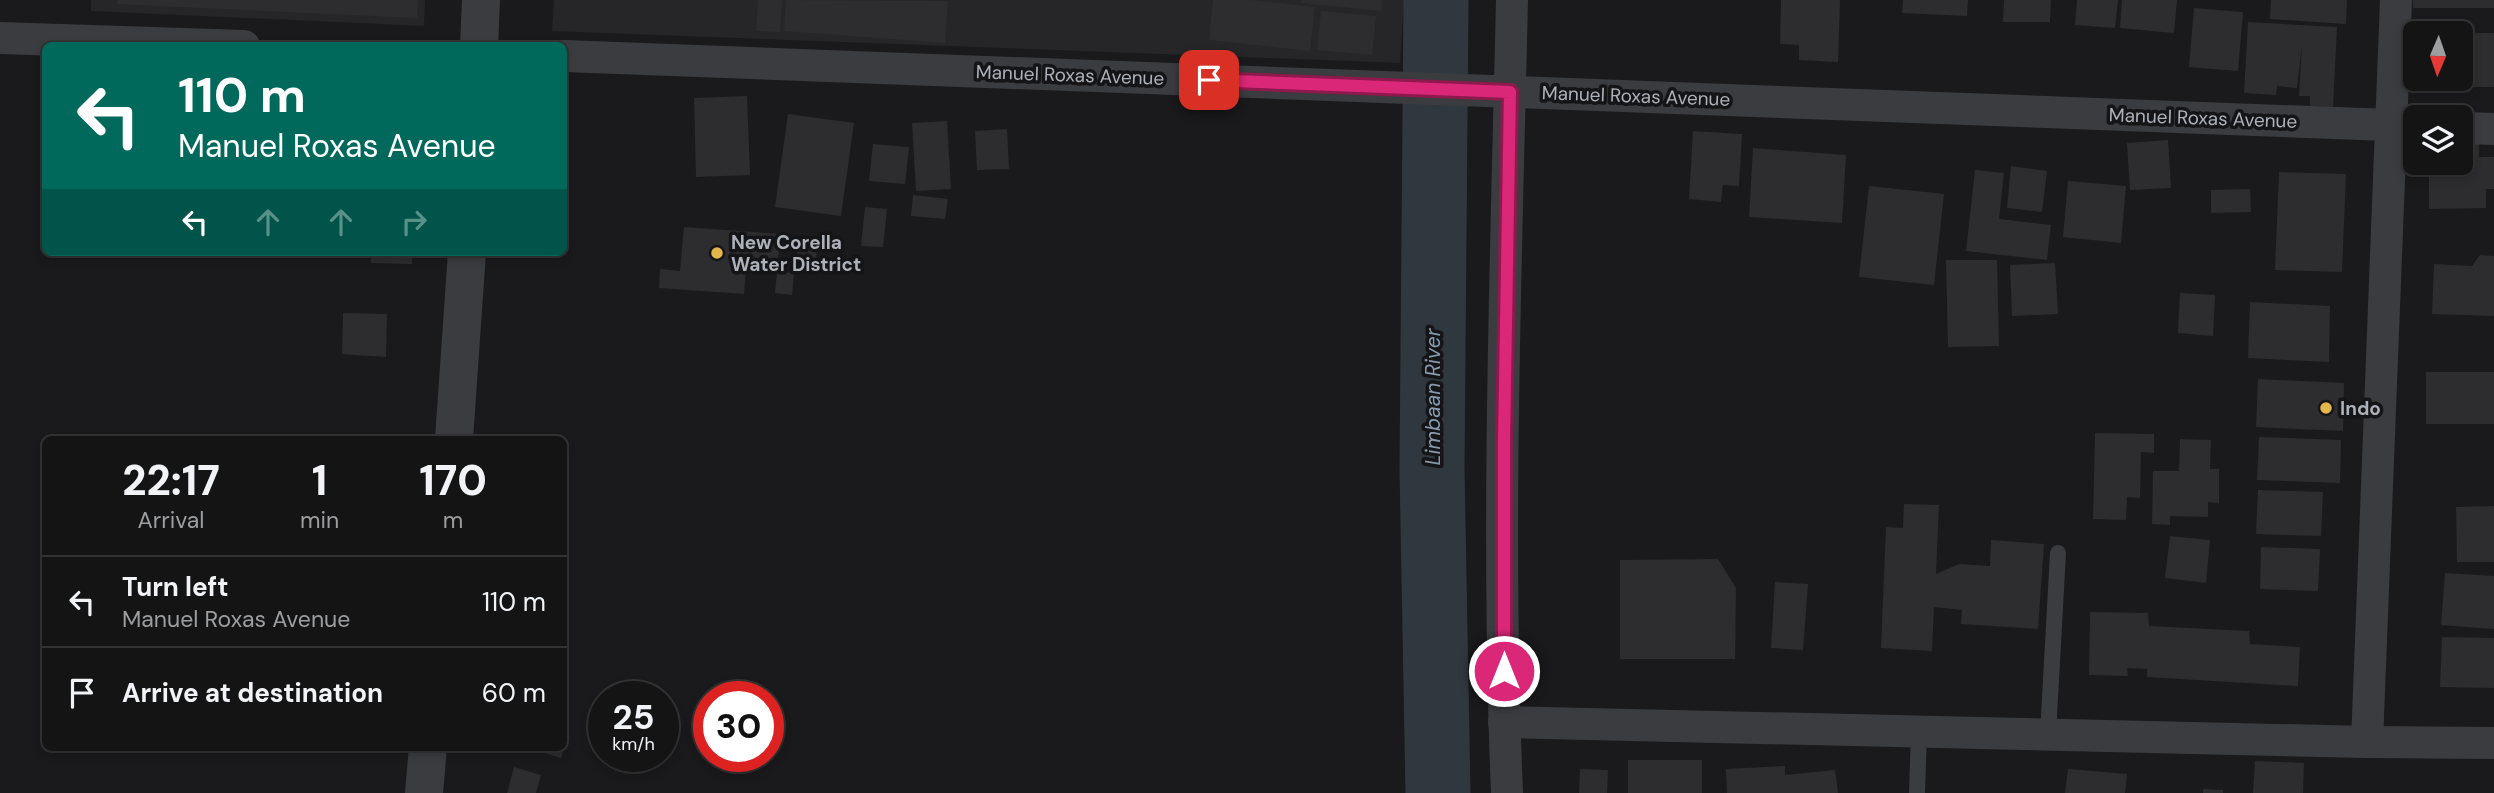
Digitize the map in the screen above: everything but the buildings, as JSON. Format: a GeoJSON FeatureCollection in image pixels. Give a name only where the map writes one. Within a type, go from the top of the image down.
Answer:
{"type":"FeatureCollection","features":[{"type":"Feature","properties":{"kind":"street"},"geometry":{"type":"LineString","coordinates":[[478,42],[481,0]]}},
{"type":"Feature","properties":{"kind":"street"},"geometry":{"type":"LineString","coordinates":[[1507,793],[1503,491],[1512,0]]}},
{"type":"Feature","properties":{"kind":"street"},"geometry":{"type":"LineString","coordinates":[[2367,742],[2403,126],[2396,0]]}},
{"type":"Feature","properties":{"kind":"street"},"geometry":{"type":"LineString","coordinates":[[0,38],[122,42]]}},
{"type":"Feature","properties":{"kind":"street","name":"Manuel Roxas Avenue"},"geometry":{"type":"LineString","coordinates":[[567,57],[2403,126]]}},
{"type":"Feature","properties":{"kind":"street"},"geometry":{"type":"LineString","coordinates":[[2473,128],[2494,129]]}},
{"type":"Feature","properties":{"kind":"street"},"geometry":{"type":"LineString","coordinates":[[454,436],[467,256]]}},
{"type":"Feature","properties":{"kind":"street"},"geometry":{"type":"LineString","coordinates":[[1504,722],[2494,743]]}},
{"type":"Feature","properties":{"kind":"street"},"geometry":{"type":"LineString","coordinates":[[424,793],[428,751]]}},
{"type":"Feature","properties":{"kind":"lane"},"geometry":{"type":"LineString","coordinates":[[2048,734],[2058,553]]}},
{"type":"Feature","properties":{"kind":"lane"},"geometry":{"type":"LineString","coordinates":[[1917,793],[1919,732]]}},
{"type":"Feature","properties":{"kind":"shaded area"},"geometry":{"type":"Polygon","coordinates":[[[91,0],[425,0],[424,26],[91,11],[91,0]]]}},
{"type":"Feature","properties":{"kind":"shaded area"},"geometry":{"type":"Polygon","coordinates":[[[554,0],[1404,0],[1400,63],[552,31],[554,0]]]}},
{"type":"Feature","properties":{"kind":"waterway","name":"Limbaan River"},"geometry":{"type":"LineString","coordinates":[[1436,0],[1432,469],[1438,793]]}},
{"type":"Feature","properties":{"kind":"place","name":"New Corella Water District"},"geometry":{"type":"Point","coordinates":[717,253]}},
{"type":"Feature","properties":{"kind":"place","name":"Indo"},"geometry":{"type":"Point","coordinates":[2326,408]}},
{"type":"Feature","properties":{"kind":"route"},"geometry":{"type":"LineString","coordinates":[[1209,80],[1510,92],[1505,292],[1504,671]]}}]}
